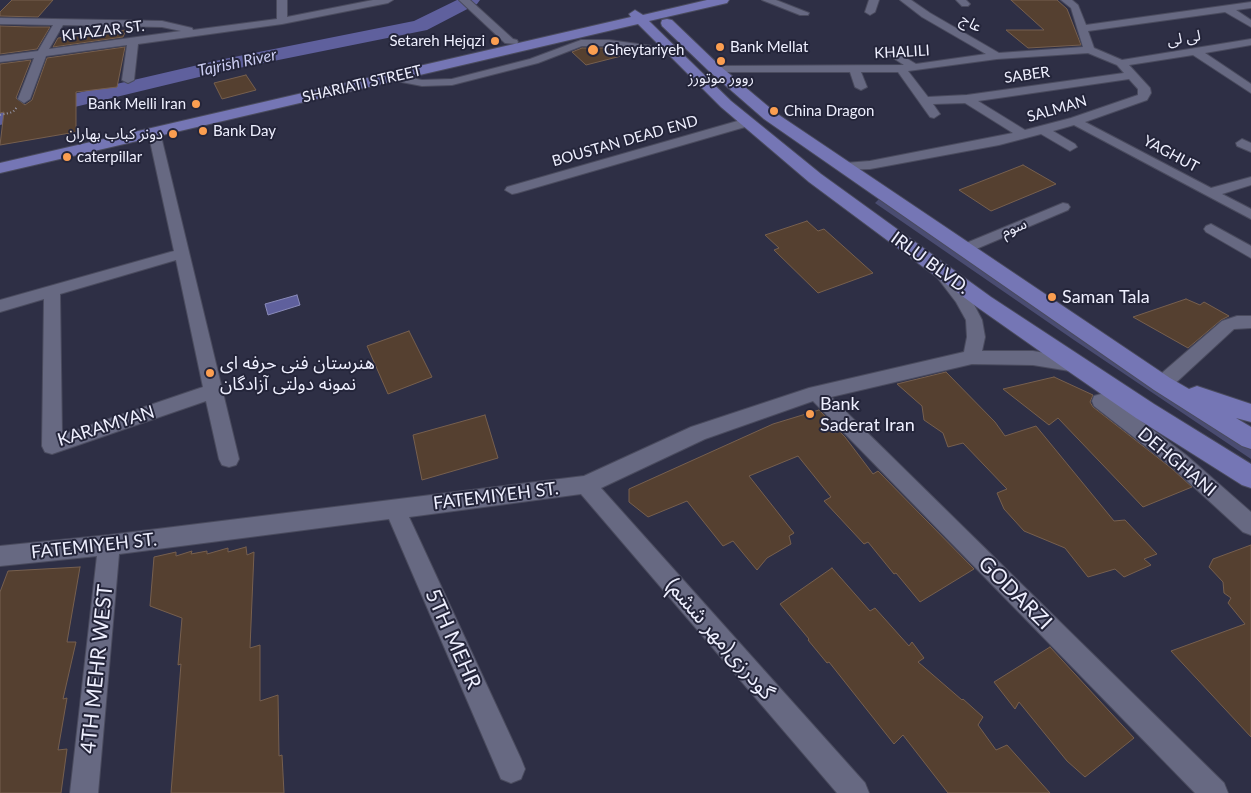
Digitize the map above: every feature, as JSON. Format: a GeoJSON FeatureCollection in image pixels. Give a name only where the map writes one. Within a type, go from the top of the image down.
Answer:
{"type":"FeatureCollection","features":[{"type":"Feature","properties":{"kind":"main road","name":"SHARIATI STREET"},"geometry":{"type":"LineString","coordinates":[[0,168],[568,36],[699,0]]}},
{"type":"Feature","properties":{"kind":"main road","name":"SHARIATI STREET"},"geometry":{"type":"LineString","coordinates":[[0,158],[514,42],[723,0]]}},
{"type":"Feature","properties":{"kind":"main road","name":"IRLU BLVD."},"geometry":{"type":"LineString","coordinates":[[647,15],[674,52],[697,76],[815,178],[940,270],[1076,366],[1251,477]]}},
{"type":"Feature","properties":{"kind":"main road","name":"IRLU BLVD."},"geometry":{"type":"LineString","coordinates":[[647,15],[770,116],[1162,384],[1251,439]]}},
{"type":"Feature","properties":{"kind":"main road"},"geometry":{"type":"LineString","coordinates":[[568,36],[622,35],[652,43],[674,52]]}},
{"type":"Feature","properties":{"kind":"main road"},"geometry":{"type":"LineString","coordinates":[[865,215],[856,206],[853,200],[855,196],[869,194],[895,201]]}},
{"type":"Feature","properties":{"kind":"main road"},"geometry":{"type":"LineString","coordinates":[[1162,384],[1251,412]]}},
{"type":"Feature","properties":{"kind":"street"},"geometry":{"type":"LineString","coordinates":[[282,0],[282,18]]}},
{"type":"Feature","properties":{"kind":"street"},"geometry":{"type":"LineString","coordinates":[[0,21],[138,24],[202,30],[282,18],[372,0]]}},
{"type":"Feature","properties":{"kind":"street","name":"KHAZAR ST."},"geometry":{"type":"LineString","coordinates":[[0,59],[211,32],[282,21],[388,0]]}},
{"type":"Feature","properties":{"kind":"street"},"geometry":{"type":"LineString","coordinates":[[767,0],[793,9],[804,17]]}},
{"type":"Feature","properties":{"kind":"street"},"geometry":{"type":"LineString","coordinates":[[870,12],[874,0]]}},
{"type":"Feature","properties":{"kind":"street","name":"عاج"},"geometry":{"type":"LineString","coordinates":[[905,0],[926,15],[997,56]]}},
{"type":"Feature","properties":{"kind":"street"},"geometry":{"type":"LineString","coordinates":[[1066,0],[1075,7],[1089,50]]}},
{"type":"Feature","properties":{"kind":"street"},"geometry":{"type":"LineString","coordinates":[[470,3],[509,41],[514,42]]}},
{"type":"Feature","properties":{"kind":"street"},"geometry":{"type":"LineString","coordinates":[[1081,29],[1228,5],[1251,5]]}},
{"type":"Feature","properties":{"kind":"street"},"geometry":{"type":"LineString","coordinates":[[1228,5],[1251,24]]}},
{"type":"Feature","properties":{"kind":"street"},"geometry":{"type":"LineString","coordinates":[[24,99],[41,54],[60,22]]}},
{"type":"Feature","properties":{"kind":"street"},"geometry":{"type":"LineString","coordinates":[[138,24],[156,26],[165,30],[166,33],[157,39]]}},
{"type":"Feature","properties":{"kind":"street"},"geometry":{"type":"LineString","coordinates":[[128,80],[133,42]]}},
{"type":"Feature","properties":{"kind":"street","name":"لی لی"},"geometry":{"type":"LineString","coordinates":[[1121,63],[1251,42]]}},
{"type":"Feature","properties":{"kind":"street"},"geometry":{"type":"LineString","coordinates":[[390,77],[422,83],[452,82],[534,61],[581,43],[609,43],[674,52]]}},
{"type":"Feature","properties":{"kind":"street","name":"KHALILI"},"geometry":{"type":"LineString","coordinates":[[715,69],[790,73],[830,69],[901,69],[997,56],[1089,50]]}},
{"type":"Feature","properties":{"kind":"street","name":"SALMAN"},"geometry":{"type":"LineString","coordinates":[[845,168],[870,165],[1024,135],[1075,121],[1143,97],[1145,93],[1144,88],[1121,63],[1089,50]]}},
{"type":"Feature","properties":{"kind":"street"},"geometry":{"type":"LineString","coordinates":[[1195,51],[1251,89]]}},
{"type":"Feature","properties":{"kind":"street"},"geometry":{"type":"LineString","coordinates":[[891,52],[914,68]]}},
{"type":"Feature","properties":{"kind":"street"},"geometry":{"type":"LineString","coordinates":[[824,55],[830,69]]}},
{"type":"Feature","properties":{"kind":"street"},"geometry":{"type":"LineString","coordinates":[[784,56],[790,73]]}},
{"type":"Feature","properties":{"kind":"street"},"geometry":{"type":"LineString","coordinates":[[854,69],[861,87]]}},
{"type":"Feature","properties":{"kind":"street"},"geometry":{"type":"LineString","coordinates":[[901,69],[934,114]]}},
{"type":"Feature","properties":{"kind":"street","name":"SABER"},"geometry":{"type":"LineString","coordinates":[[925,101],[967,99],[1133,75]]}},
{"type":"Feature","properties":{"kind":"street"},"geometry":{"type":"LineString","coordinates":[[967,99],[1024,135]]}},
{"type":"Feature","properties":{"kind":"street","name":"YAGHUT"},"geometry":{"type":"LineString","coordinates":[[1075,121],[1251,216]]}},
{"type":"Feature","properties":{"kind":"street","name":"BOUSTAN DEAD END"},"geometry":{"type":"LineString","coordinates":[[512,190],[748,122]]}},
{"type":"Feature","properties":{"kind":"street"},"geometry":{"type":"LineString","coordinates":[[1043,130],[1070,147]]}},
{"type":"Feature","properties":{"kind":"street"},"geometry":{"type":"LineString","coordinates":[[154,132],[229,460]]}},
{"type":"Feature","properties":{"kind":"street"},"geometry":{"type":"LineString","coordinates":[[1210,193],[1251,181]]}},
{"type":"Feature","properties":{"kind":"street","name":"سوم"},"geometry":{"type":"LineString","coordinates":[[964,249],[1063,207]]}},
{"type":"Feature","properties":{"kind":"street"},"geometry":{"type":"LineString","coordinates":[[1210,229],[1251,252]]}},
{"type":"Feature","properties":{"kind":"street"},"geometry":{"type":"LineString","coordinates":[[0,306],[183,253]]}},
{"type":"Feature","properties":{"kind":"street"},"geometry":{"type":"LineString","coordinates":[[940,270],[963,299],[974,320],[976,336],[972,357]]}},
{"type":"Feature","properties":{"kind":"street","name":"KARAMYAN"},"geometry":{"type":"LineString","coordinates":[[52,291],[52,446],[213,392]]}},
{"type":"Feature","properties":{"kind":"street"},"geometry":{"type":"LineString","coordinates":[[1162,384],[1228,325],[1237,322],[1251,322]]}},
{"type":"Feature","properties":{"kind":"street","name":"FATEMIYEH ST."},"geometry":{"type":"LineString","coordinates":[[0,556],[109,545],[586,485],[698,433],[816,393],[972,357],[1033,358],[1076,366]]}},
{"type":"Feature","properties":{"kind":"street","name":"GODARZI"},"geometry":{"type":"LineString","coordinates":[[816,393],[1214,793]]}},
{"type":"Feature","properties":{"kind":"street","name":"DEHGHANI"},"geometry":{"type":"LineString","coordinates":[[1101,401],[1179,461],[1251,526]]}},
{"type":"Feature","properties":{"kind":"street","name":"گودرزی(مهر ششم)"},"geometry":{"type":"LineString","coordinates":[[586,485],[855,793]]}},
{"type":"Feature","properties":{"kind":"street","name":"5TH MEHR"},"geometry":{"type":"LineString","coordinates":[[394,508],[511,769]]}},
{"type":"Feature","properties":{"kind":"street","name":"4TH MEHR WEST"},"geometry":{"type":"LineString","coordinates":[[84,793],[109,545]]}},
{"type":"Feature","properties":{"kind":"path"},"geometry":{"type":"LineString","coordinates":[[0,115],[13,112]]}},
{"type":"Feature","properties":{"kind":"shaded area"},"geometry":{"type":"Polygon","coordinates":[[[880,198],[1212,426],[1251,450],[1251,459],[875,203],[880,198]]]}},
{"type":"Feature","properties":{"kind":"shaded area"},"geometry":{"type":"Polygon","coordinates":[[[297,295],[300,305],[268,315],[265,304],[297,295]]]}},
{"type":"Feature","properties":{"kind":"building"},"geometry":{"type":"Polygon","coordinates":[[[12,0],[53,0],[38,17],[0,16],[0,12],[12,0]]]}},
{"type":"Feature","properties":{"kind":"building"},"geometry":{"type":"Polygon","coordinates":[[[1011,0],[1057,0],[1067,9],[1081,45],[1028,48],[1006,30],[1044,30],[1011,0]]]}},
{"type":"Feature","properties":{"kind":"building"},"geometry":{"type":"Polygon","coordinates":[[[0,26],[50,27],[37,49],[0,54],[0,26]]]}},
{"type":"Feature","properties":{"kind":"building"},"geometry":{"type":"Polygon","coordinates":[[[126,30],[123,37],[53,47],[58,38],[126,30]]]}},
{"type":"Feature","properties":{"kind":"building"},"geometry":{"type":"Polygon","coordinates":[[[125,47],[117,87],[76,92],[76,132],[0,145],[4,112],[0,113],[0,64],[31,60],[16,98],[25,105],[32,100],[47,58],[125,47]]]}},
{"type":"Feature","properties":{"kind":"building","name":"Gheytariyeh"},"geometry":{"type":"Polygon","coordinates":[[[582,48],[609,48],[632,51],[633,53],[586,65],[572,52],[582,48]]]}},
{"type":"Feature","properties":{"kind":"building"},"geometry":{"type":"Polygon","coordinates":[[[246,75],[256,90],[222,99],[214,83],[246,75]]]}},
{"type":"Feature","properties":{"kind":"building"},"geometry":{"type":"Polygon","coordinates":[[[1023,165],[1056,184],[991,211],[959,190],[1023,165]]]}},
{"type":"Feature","properties":{"kind":"building"},"geometry":{"type":"Polygon","coordinates":[[[807,221],[818,231],[824,229],[873,273],[818,293],[774,250],[779,248],[765,235],[807,221]]]}},
{"type":"Feature","properties":{"kind":"building"},"geometry":{"type":"Polygon","coordinates":[[[1186,299],[1200,305],[1204,302],[1229,316],[1221,320],[1188,348],[1133,317],[1186,299]]]}},
{"type":"Feature","properties":{"kind":"building"},"geometry":{"type":"Polygon","coordinates":[[[409,331],[432,377],[388,394],[367,346],[409,331]]]}},
{"type":"Feature","properties":{"kind":"building"},"geometry":{"type":"Polygon","coordinates":[[[946,372],[995,422],[1005,436],[1036,426],[1114,521],[1125,520],[1157,554],[1144,559],[1151,565],[1124,577],[1115,569],[1088,577],[1065,548],[1024,531],[1004,509],[997,493],[1007,489],[963,443],[948,447],[943,433],[924,420],[922,406],[897,384],[946,372]]]}},
{"type":"Feature","properties":{"kind":"building"},"geometry":{"type":"Polygon","coordinates":[[[1054,377],[1093,395],[1090,402],[1093,407],[1171,468],[1192,487],[1143,507],[1058,418],[1049,425],[1003,389],[1054,377]]]}},
{"type":"Feature","properties":{"kind":"building"},"geometry":{"type":"Polygon","coordinates":[[[819,410],[845,437],[873,474],[878,471],[974,569],[920,602],[868,542],[864,544],[824,501],[831,497],[798,456],[749,476],[794,533],[789,536],[791,544],[767,558],[757,570],[733,541],[723,546],[687,501],[648,517],[629,502],[629,489],[773,424],[819,410]]]}},
{"type":"Feature","properties":{"kind":"building"},"geometry":{"type":"Polygon","coordinates":[[[485,415],[498,458],[422,480],[413,435],[485,415]]]}},
{"type":"Feature","properties":{"kind":"building"},"geometry":{"type":"Polygon","coordinates":[[[1251,545],[1251,737],[1171,651],[1245,624],[1228,603],[1231,598],[1224,593],[1223,582],[1209,567],[1213,559],[1251,545]]]}},
{"type":"Feature","properties":{"kind":"building"},"geometry":{"type":"Polygon","coordinates":[[[246,547],[247,555],[254,552],[250,648],[260,645],[260,701],[278,695],[279,756],[282,755],[284,793],[171,793],[181,664],[178,665],[182,618],[150,606],[154,557],[176,552],[176,556],[192,551],[191,554],[207,551],[207,554],[228,548],[228,552],[246,547]]]}},
{"type":"Feature","properties":{"kind":"building"},"geometry":{"type":"Polygon","coordinates":[[[80,567],[67,642],[76,642],[63,699],[67,698],[58,750],[67,749],[61,793],[0,793],[0,592],[8,571],[80,567]]]}},
{"type":"Feature","properties":{"kind":"building"},"geometry":{"type":"Polygon","coordinates":[[[832,568],[870,611],[875,608],[909,646],[912,642],[924,658],[918,662],[983,717],[978,725],[996,750],[1007,745],[1050,793],[948,793],[903,735],[894,744],[780,604],[832,568]]]}},
{"type":"Feature","properties":{"kind":"building"},"geometry":{"type":"Polygon","coordinates":[[[1050,647],[1134,738],[1085,777],[1067,761],[1019,702],[1015,709],[994,682],[1050,647]]]}},
{"type":"Feature","properties":{"kind":"waterway","name":"Tajrish River"},"geometry":{"type":"LineString","coordinates":[[0,118],[224,65],[420,26],[471,0]]}},
{"type":"Feature","properties":{"kind":"place","name":"Setareh Hejqzi"},"geometry":{"type":"Point","coordinates":[495,41]}},
{"type":"Feature","properties":{"kind":"place","name":"Bank Mellat"},"geometry":{"type":"Point","coordinates":[720,47]}},
{"type":"Feature","properties":{"kind":"place","name":"Gheytariyeh"},"geometry":{"type":"Point","coordinates":[593,50]}},
{"type":"Feature","properties":{"kind":"place","name":"روور موتورز"},"geometry":{"type":"Point","coordinates":[721,61]}},
{"type":"Feature","properties":{"kind":"place","name":"Bank Melli Iran"},"geometry":{"type":"Point","coordinates":[196,104]}},
{"type":"Feature","properties":{"kind":"place","name":"China Dragon"},"geometry":{"type":"Point","coordinates":[774,111]}},
{"type":"Feature","properties":{"kind":"place","name":"Bank Day"},"geometry":{"type":"Point","coordinates":[203,131]}},
{"type":"Feature","properties":{"kind":"place","name":"دونر کباب بهاران"},"geometry":{"type":"Point","coordinates":[173,134]}},
{"type":"Feature","properties":{"kind":"place","name":"caterpillar"},"geometry":{"type":"Point","coordinates":[67,157]}},
{"type":"Feature","properties":{"kind":"place","name":"Saman Tala"},"geometry":{"type":"Point","coordinates":[1052,297]}},
{"type":"Feature","properties":{"kind":"place","name":"هنرستان فنی حرفه ای نمونه دولتی آزادگان"},"geometry":{"type":"Point","coordinates":[210,373]}},
{"type":"Feature","properties":{"kind":"place","name":"Bank Saderat Iran"},"geometry":{"type":"Point","coordinates":[810,414]}}]}
